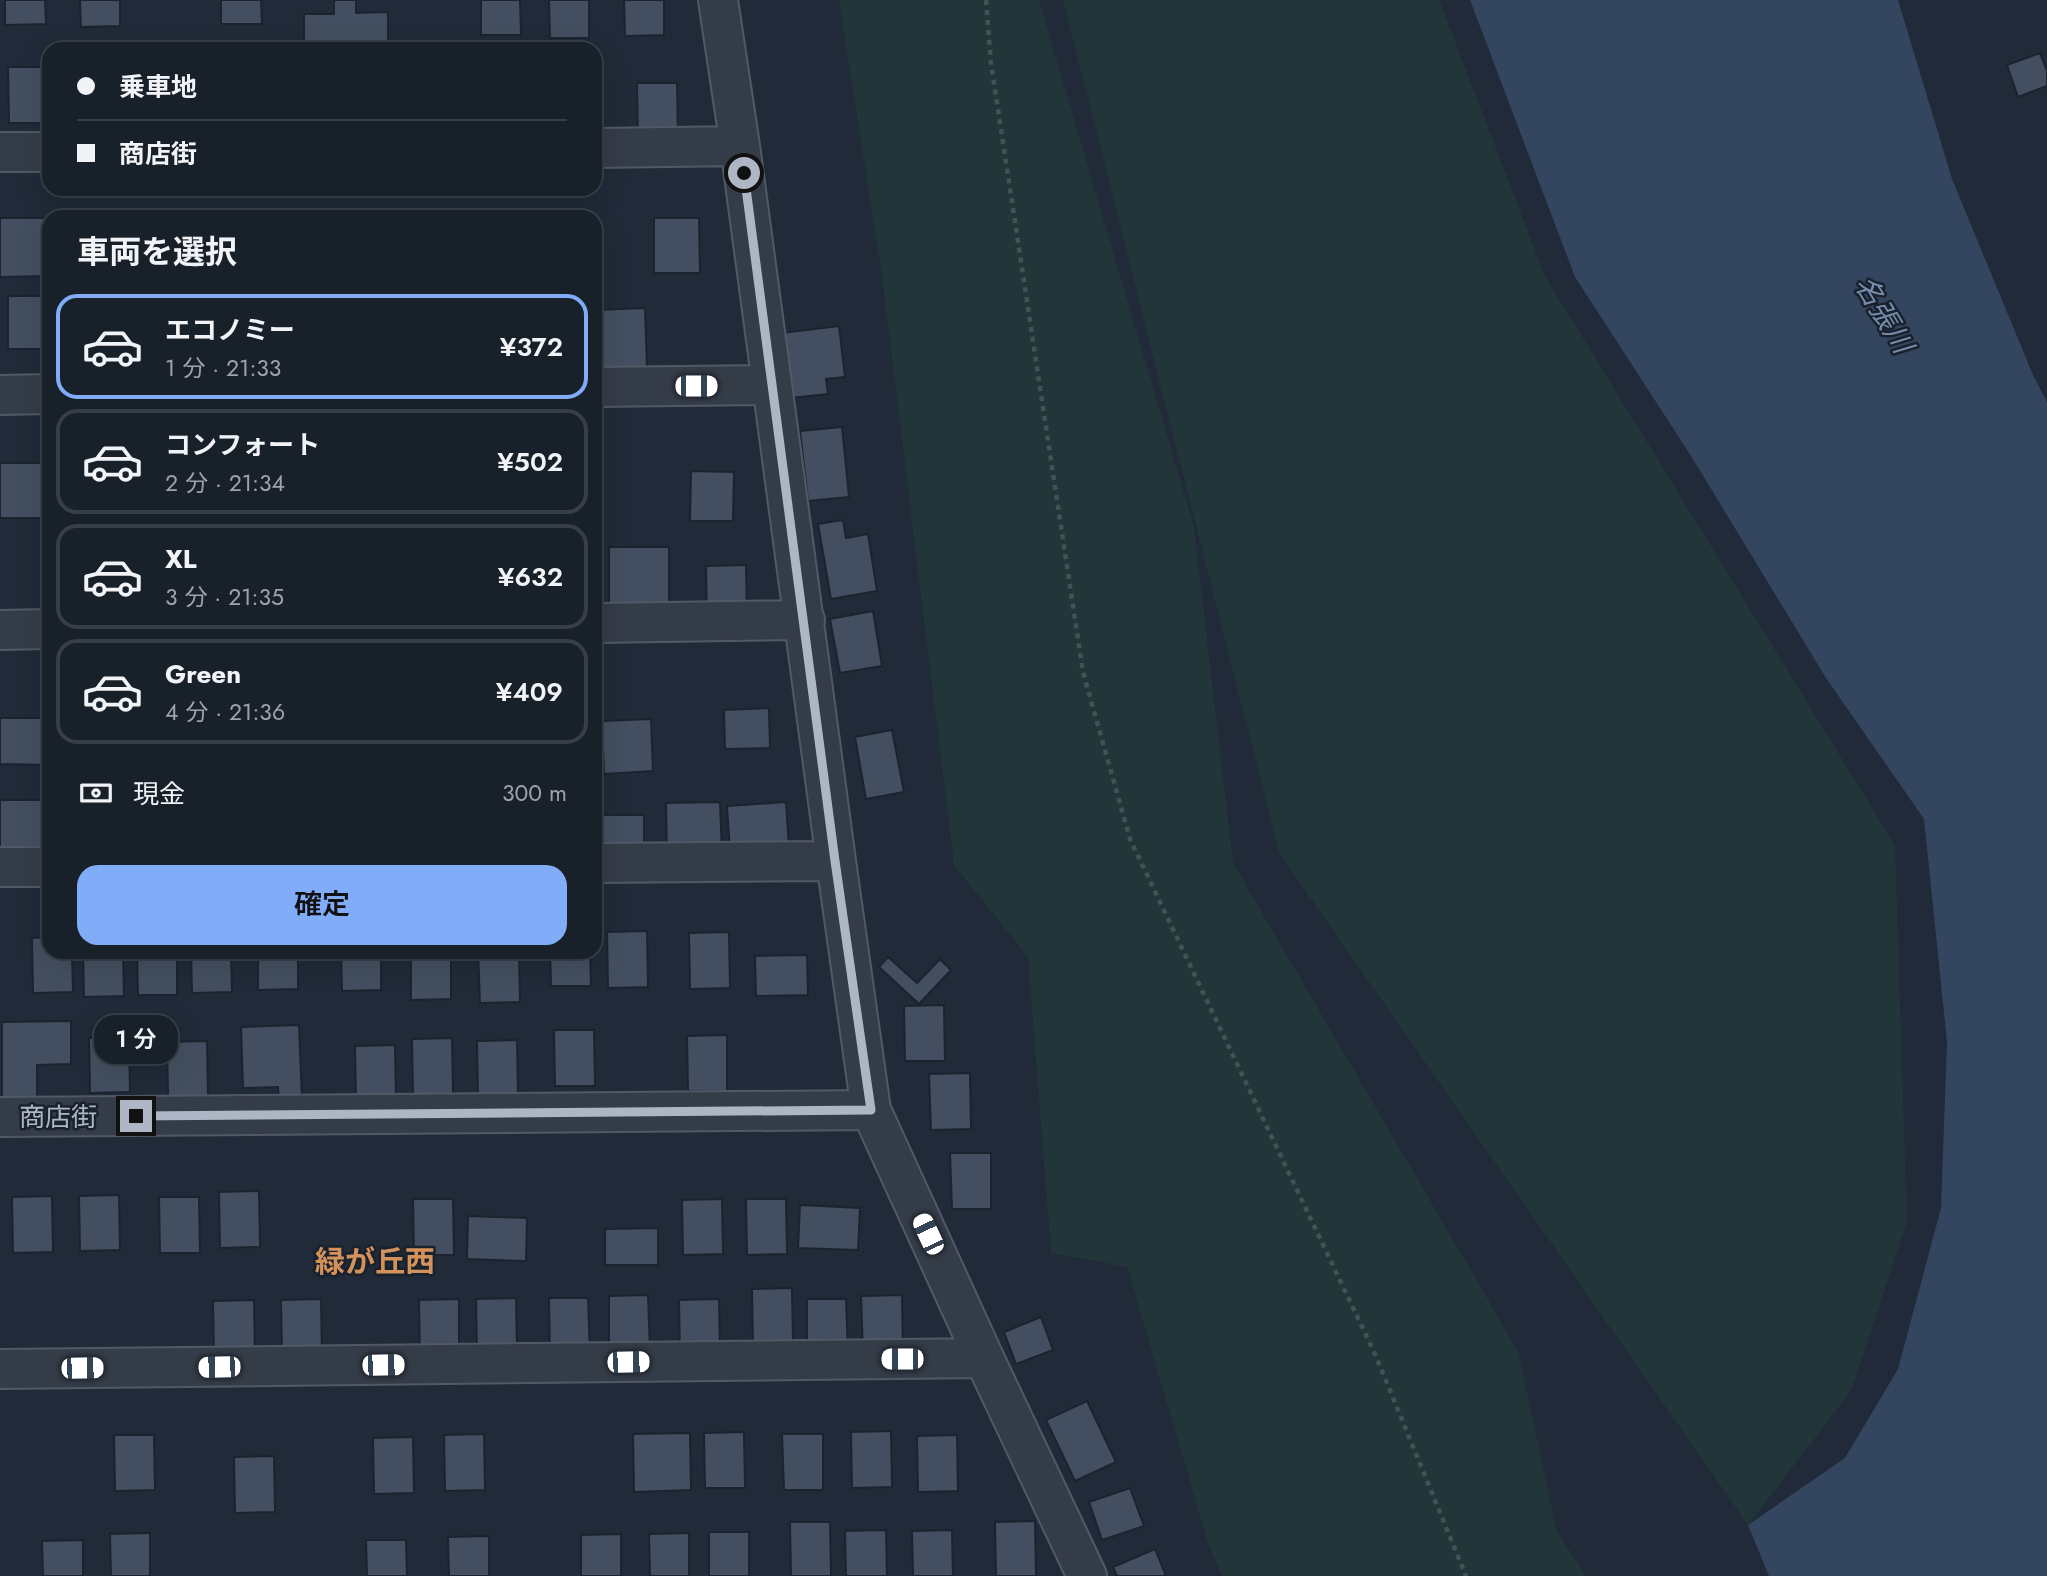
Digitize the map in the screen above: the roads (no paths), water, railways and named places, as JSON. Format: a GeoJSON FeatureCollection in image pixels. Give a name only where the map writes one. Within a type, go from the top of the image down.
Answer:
{"type":"FeatureCollection","features":[{"type":"Feature","properties":{"kind":"street"},"geometry":{"type":"LineString","coordinates":[[718,0],[871,1110],[1087,1576]]}},
{"type":"Feature","properties":{"kind":"street"},"geometry":{"type":"LineString","coordinates":[[602,148],[740,146]]}},
{"type":"Feature","properties":{"kind":"street"},"geometry":{"type":"LineString","coordinates":[[0,152],[42,152]]}},
{"type":"Feature","properties":{"kind":"street"},"geometry":{"type":"LineString","coordinates":[[602,387],[772,385]]}},
{"type":"Feature","properties":{"kind":"street"},"geometry":{"type":"LineString","coordinates":[[0,395],[42,394]]}},
{"type":"Feature","properties":{"kind":"street"},"geometry":{"type":"LineString","coordinates":[[602,623],[805,620]]}},
{"type":"Feature","properties":{"kind":"street"},"geometry":{"type":"LineString","coordinates":[[0,630],[42,629]]}},
{"type":"Feature","properties":{"kind":"street"},"geometry":{"type":"LineString","coordinates":[[602,863],[835,861]]}},
{"type":"Feature","properties":{"kind":"street"},"geometry":{"type":"LineString","coordinates":[[0,867],[42,867]]}},
{"type":"Feature","properties":{"kind":"street","name":"商店街"},"geometry":{"type":"LineString","coordinates":[[0,1117],[871,1110]]}},
{"type":"Feature","properties":{"kind":"street"},"geometry":{"type":"LineString","coordinates":[[0,1369],[984,1358]]}},
{"type":"Feature","properties":{"kind":"water","name":"名張川"},"geometry":{"type":"Polygon","coordinates":[[[1470,0],[1898,0],[1952,179],[2033,375],[2047,402],[2047,1576],[1769,1576],[1748,1525],[1845,1458],[1898,1369],[1941,1208],[1947,1042],[1924,819],[1826,678],[1691,456],[1575,277],[1470,0]]]}},
{"type":"Feature","properties":{"kind":"district","name":"緑が丘西"},"geometry":{"type":"Point","coordinates":[375,1262]}}]}
